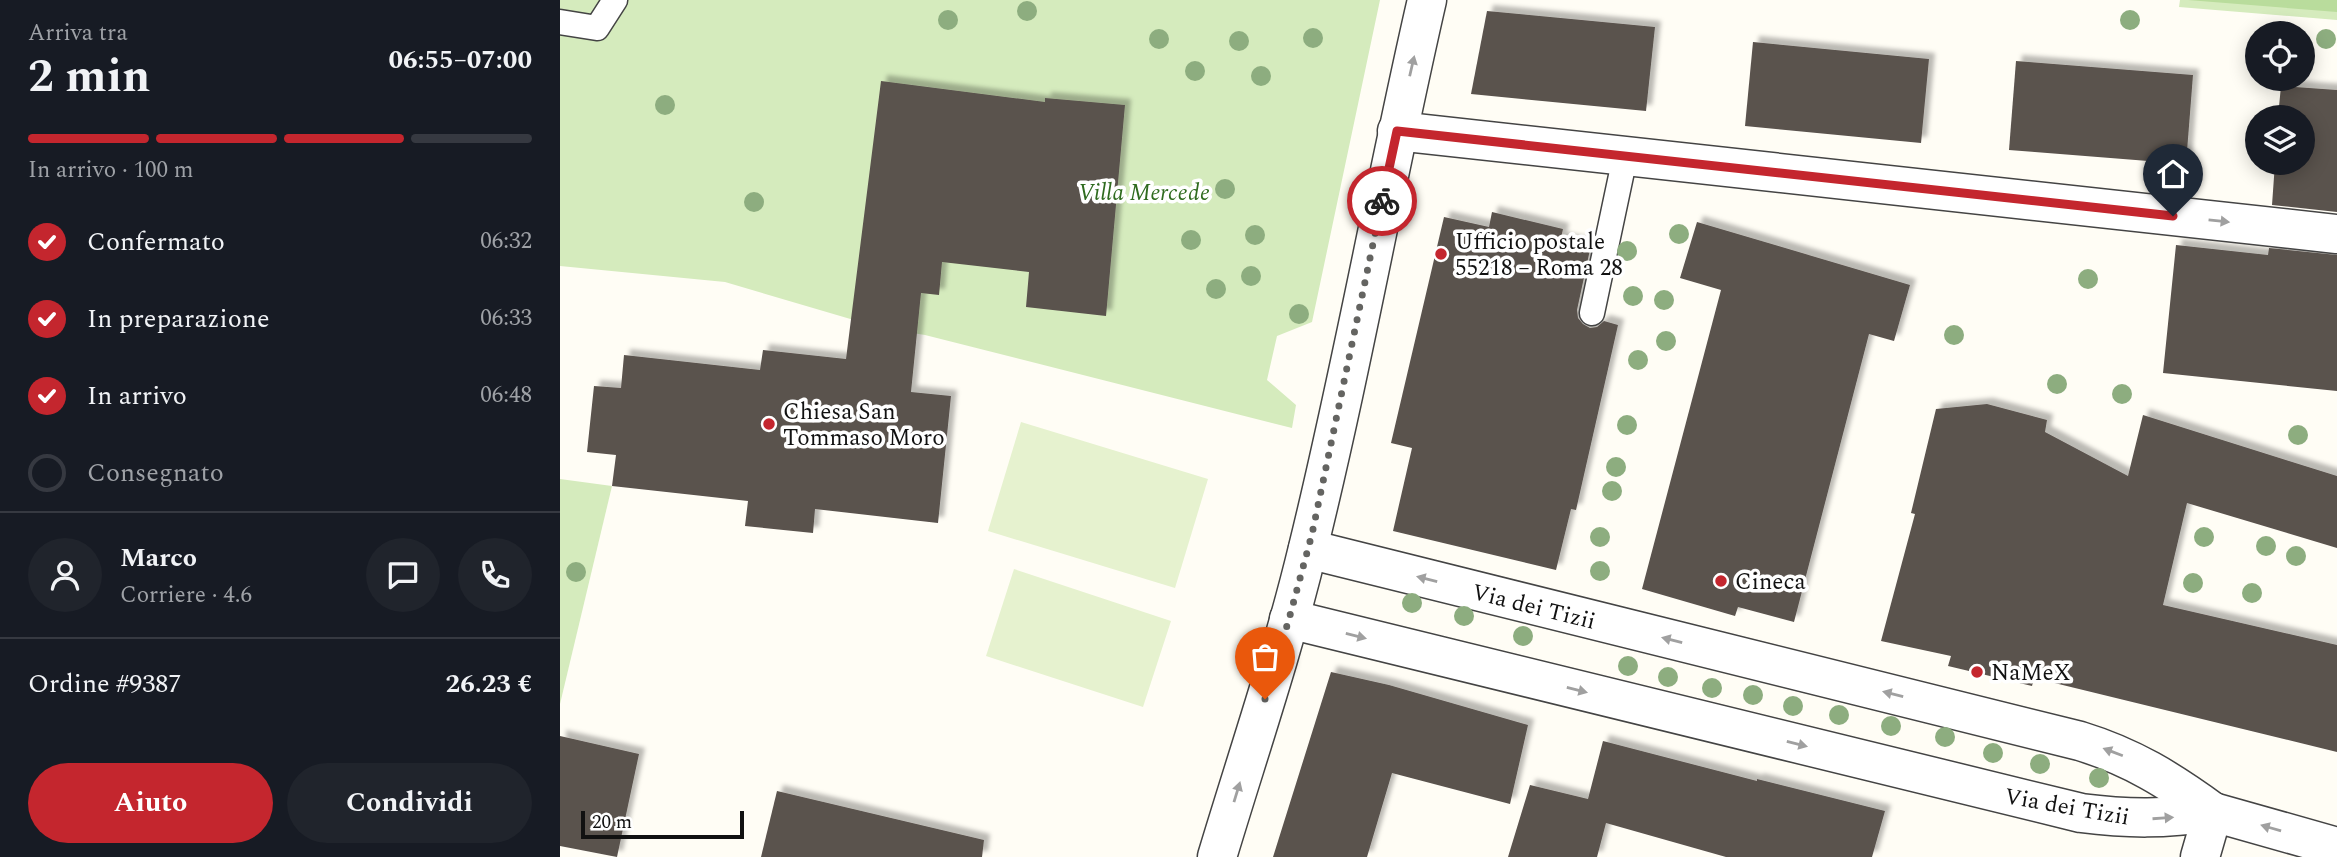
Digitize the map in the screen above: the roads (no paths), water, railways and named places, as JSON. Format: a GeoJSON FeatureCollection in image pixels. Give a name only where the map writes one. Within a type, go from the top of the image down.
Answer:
{"type":"FeatureCollection","features":[{"type":"Feature","properties":{"kind":"street"},"geometry":{"type":"LineString","coordinates":[[1217,857],[1308,549],[1427,0]]}},
{"type":"Feature","properties":{"kind":"street"},"geometry":{"type":"LineString","coordinates":[[1397,131],[2337,234]]}},
{"type":"Feature","properties":{"kind":"street","name":"Via dei Tizii"},"geometry":{"type":"LineString","coordinates":[[1308,549],[2080,741],[2106,749],[2152,770],[2213,812]]}},
{"type":"Feature","properties":{"kind":"street","name":"Via dei Tizii"},"geometry":{"type":"LineString","coordinates":[[1289,619],[2068,811],[2138,819],[2213,812]]}},
{"type":"Feature","properties":{"kind":"street"},"geometry":{"type":"LineString","coordinates":[[2200,857],[2213,812],[2337,847]]}},
{"type":"Feature","properties":{"kind":"lane"},"geometry":{"type":"LineString","coordinates":[[560,22],[597,28],[615,0]]}},
{"type":"Feature","properties":{"kind":"lane"},"geometry":{"type":"LineString","coordinates":[[1592,313],[1625,157]]}},
{"type":"Feature","properties":{"kind":"place","name":"Ufficio postale 55218 – Roma 28"},"geometry":{"type":"Point","coordinates":[1441,254]}},
{"type":"Feature","properties":{"kind":"place","name":"Chiesa San Tommaso Moro"},"geometry":{"type":"Point","coordinates":[769,424]}},
{"type":"Feature","properties":{"kind":"place","name":"Cineca"},"geometry":{"type":"Point","coordinates":[1721,581]}},
{"type":"Feature","properties":{"kind":"place","name":"NaMeX"},"geometry":{"type":"Point","coordinates":[1977,672]}},
{"type":"Feature","properties":{"kind":"park label","name":"Villa Mercede"},"geometry":{"type":"Point","coordinates":[1144,192]}}]}
